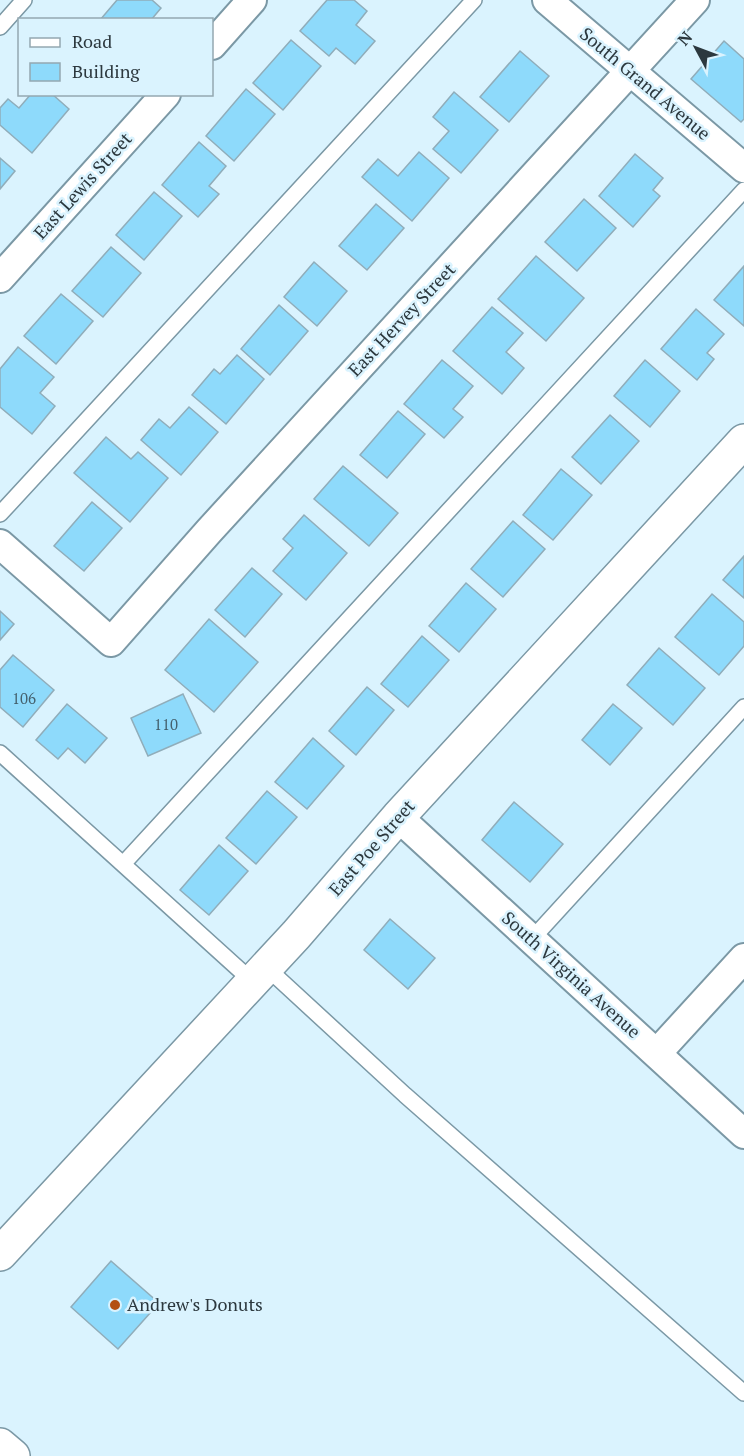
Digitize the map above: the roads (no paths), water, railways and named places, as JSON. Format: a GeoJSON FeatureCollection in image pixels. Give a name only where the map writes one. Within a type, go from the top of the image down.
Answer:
{"type":"FeatureCollection","features":[{"type":"Feature","properties":{"kind":"street"},"geometry":{"type":"LineString","coordinates":[[213,44],[252,0]]}},
{"type":"Feature","properties":{"kind":"street","name":"South Grand Avenue"},"geometry":{"type":"LineString","coordinates":[[547,0],[744,168]]}},
{"type":"Feature","properties":{"kind":"street","name":"East Hervey Street"},"geometry":{"type":"LineString","coordinates":[[0,544],[111,642],[209,531],[695,0]]}},
{"type":"Feature","properties":{"kind":"street","name":"East Lewis Street"},"geometry":{"type":"LineString","coordinates":[[0,278],[164,96]]}},
{"type":"Feature","properties":{"kind":"street","name":"East Poe Street"},"geometry":{"type":"LineString","coordinates":[[0,1254],[259,975],[398,817],[744,441]]}},
{"type":"Feature","properties":{"kind":"street","name":"South Virginia Avenue"},"geometry":{"type":"LineString","coordinates":[[398,817],[744,1134]]}},
{"type":"Feature","properties":{"kind":"street"},"geometry":{"type":"LineString","coordinates":[[657,1053],[744,958]]}},
{"type":"Feature","properties":{"kind":"street"},"geometry":{"type":"LineString","coordinates":[[0,1445],[13,1456]]}},
{"type":"Feature","properties":{"kind":"lane"},"geometry":{"type":"LineString","coordinates":[[0,27],[24,0]]}},
{"type":"Feature","properties":{"kind":"lane"},"geometry":{"type":"LineString","coordinates":[[0,514],[474,0]]}},
{"type":"Feature","properties":{"kind":"lane"},"geometry":{"type":"LineString","coordinates":[[124,863],[744,190]]}},
{"type":"Feature","properties":{"kind":"lane"},"geometry":{"type":"LineString","coordinates":[[532,939],[744,707]]}},
{"type":"Feature","properties":{"kind":"lane"},"geometry":{"type":"LineString","coordinates":[[0,753],[124,863],[414,1102],[744,1393]]}},
{"type":"Feature","properties":{"kind":"place","name":"Andrew's Donuts"},"geometry":{"type":"Point","coordinates":[115,1305]}}]}
